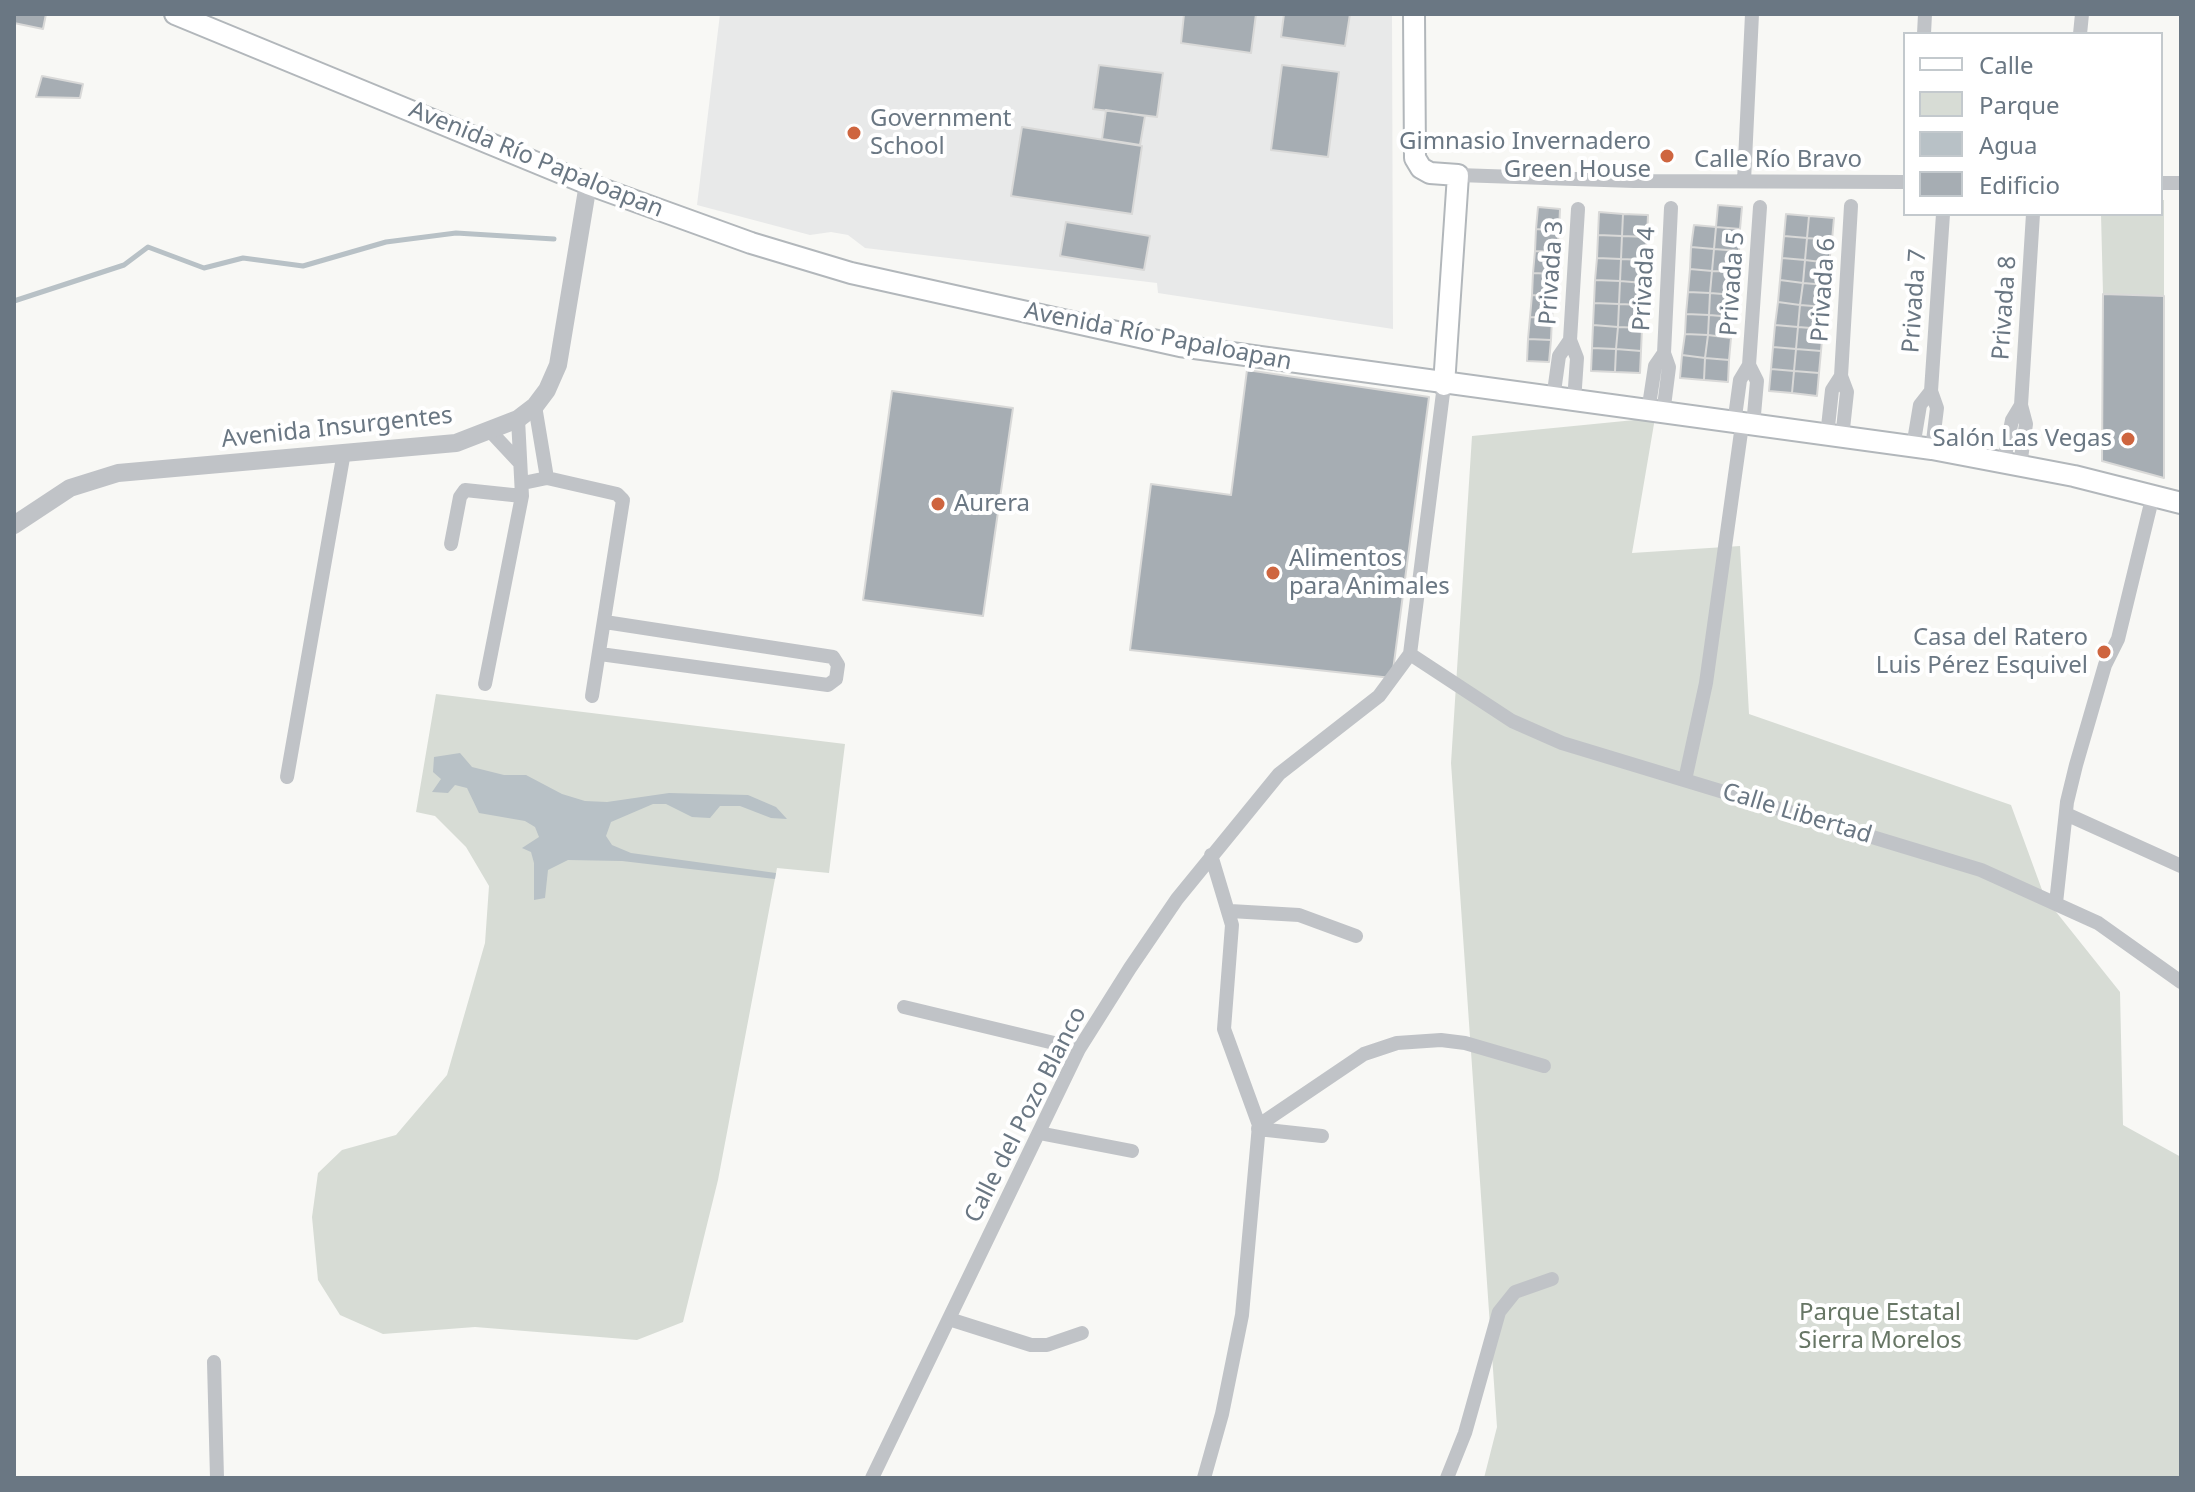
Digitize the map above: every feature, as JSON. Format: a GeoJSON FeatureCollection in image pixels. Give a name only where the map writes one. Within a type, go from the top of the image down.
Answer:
{"type":"FeatureCollection","features":[{"type":"Feature","properties":{"kind":"main road","name":"Avenida Río Papaloapan"},"geometry":{"type":"LineString","coordinates":[[175,14],[588,184],[751,243],[924,290],[1144,340],[1444,385],[1923,448],[2012,463],[2181,503]]}},
{"type":"Feature","properties":{"kind":"main road"},"geometry":{"type":"LineString","coordinates":[[1414,14],[1415,158],[1421,168],[1430,173],[1458,175],[1444,385]]}},
{"type":"Feature","properties":{"kind":"street"},"geometry":{"type":"LineString","coordinates":[[1744,181],[1752,14]]}},
{"type":"Feature","properties":{"kind":"street","name":"Calle Río Bravo"},"geometry":{"type":"LineString","coordinates":[[1458,175],[1903,182]]}},
{"type":"Feature","properties":{"kind":"street","name":"Avenida Insurgentes"},"geometry":{"type":"LineString","coordinates":[[14,525],[70,488],[118,473],[456,443],[518,419],[535,406],[558,365],[588,184]]}},
{"type":"Feature","properties":{"kind":"street","name":"Privada 6"},"geometry":{"type":"LineString","coordinates":[[1834,437],[1832,390],[1841,376],[1851,206]]}},
{"type":"Feature","properties":{"kind":"street","name":"Privada 5"},"geometry":{"type":"LineString","coordinates":[[1685,780],[1706,683],[1743,425],[1740,380],[1749,365],[1760,207]]}},
{"type":"Feature","properties":{"kind":"street","name":"Privada 4"},"geometry":{"type":"LineString","coordinates":[[1656,413],[1655,366],[1664,353],[1671,208]]}},
{"type":"Feature","properties":{"kind":"street","name":"Privada 3"},"geometry":{"type":"LineString","coordinates":[[1563,401],[1559,356],[1570,340],[1578,209]]}},
{"type":"Feature","properties":{"kind":"street","name":"Privada 7"},"geometry":{"type":"LineString","coordinates":[[1923,448],[1920,405],[1931,391],[1943,216]]}},
{"type":"Feature","properties":{"kind":"street","name":"Privada 8"},"geometry":{"type":"LineString","coordinates":[[2012,463],[2012,420],[2021,405],[2033,216]]}},
{"type":"Feature","properties":{"kind":"street","name":"Calle del Pozo Blanco"},"geometry":{"type":"LineString","coordinates":[[872,1478],[1079,1049],[1138,956],[1211,855],[1279,774],[1379,696],[1410,654],[1444,385]]}},
{"type":"Feature","properties":{"kind":"street"},"geometry":{"type":"LineString","coordinates":[[535,406],[547,478]]}},
{"type":"Feature","properties":{"kind":"street"},"geometry":{"type":"LineString","coordinates":[[485,684],[522,490],[518,419]]}},
{"type":"Feature","properties":{"kind":"street"},"geometry":{"type":"LineString","coordinates":[[491,432],[519,462]]}},
{"type":"Feature","properties":{"kind":"street"},"geometry":{"type":"LineString","coordinates":[[287,777],[344,452]]}},
{"type":"Feature","properties":{"kind":"street"},"geometry":{"type":"LineString","coordinates":[[451,544],[460,497],[465,490],[522,490],[547,478],[617,494],[623,500],[592,696]]}},
{"type":"Feature","properties":{"kind":"street"},"geometry":{"type":"LineString","coordinates":[[2056,903],[2066,814],[2076,765],[2124,617],[2153,495]]}},
{"type":"Feature","properties":{"kind":"street"},"geometry":{"type":"LineString","coordinates":[[600,654],[828,685],[836,679],[838,665],[833,657],[605,622]]}},
{"type":"Feature","properties":{"kind":"street","name":"Calle Libertad"},"geometry":{"type":"LineString","coordinates":[[1410,654],[1512,721],[1562,743],[1961,863],[2056,903],[2127,941],[2181,982]]}},
{"type":"Feature","properties":{"kind":"street"},"geometry":{"type":"LineString","coordinates":[[2066,814],[2181,866]]}},
{"type":"Feature","properties":{"kind":"street"},"geometry":{"type":"LineString","coordinates":[[1204,1478],[1222,1414],[1243,1303],[1259,1127],[1224,1029],[1230,911],[1211,855]]}},
{"type":"Feature","properties":{"kind":"street"},"geometry":{"type":"LineString","coordinates":[[1230,911],[1299,915],[1356,936]]}},
{"type":"Feature","properties":{"kind":"street"},"geometry":{"type":"LineString","coordinates":[[904,1007],[1079,1049]]}},
{"type":"Feature","properties":{"kind":"street"},"geometry":{"type":"LineString","coordinates":[[1259,1127],[1364,1054],[1397,1043],[1441,1040],[1465,1043],[1544,1066]]}},
{"type":"Feature","properties":{"kind":"street"},"geometry":{"type":"LineString","coordinates":[[1259,1127],[1322,1136]]}},
{"type":"Feature","properties":{"kind":"street"},"geometry":{"type":"LineString","coordinates":[[1039,1133],[1132,1151]]}},
{"type":"Feature","properties":{"kind":"street"},"geometry":{"type":"LineString","coordinates":[[1447,1478],[1465,1433],[1499,1312],[1515,1292],[1552,1279]]}},
{"type":"Feature","properties":{"kind":"street"},"geometry":{"type":"LineString","coordinates":[[949,1319],[1031,1345],[1047,1345],[1082,1333]]}},
{"type":"Feature","properties":{"kind":"street"},"geometry":{"type":"LineString","coordinates":[[214,1362],[217,1478]]}},
{"type":"Feature","properties":{"kind":"shaded area"},"geometry":{"type":"Polygon","coordinates":[[[720,14],[1392,14],[1393,329],[1158,293],[1157,283],[865,248],[848,235],[831,232],[810,235],[697,205],[720,14]]]}},
{"type":"Feature","properties":{"kind":"green space"},"geometry":{"type":"Polygon","coordinates":[[[2164,200],[2164,296],[2103,294],[2101,216],[2163,216],[2164,200]]]}},
{"type":"Feature","properties":{"kind":"green space","name":"Parque Estatal Sierra Morelos"},"geometry":{"type":"Polygon","coordinates":[[[1655,418],[1632,553],[1740,546],[1749,714],[2011,805],[2045,898],[2120,992],[2123,1125],[2181,1157],[2181,1478],[1484,1478],[1497,1427],[1451,763],[1472,436],[1655,418]]]}},
{"type":"Feature","properties":{"kind":"green space"},"geometry":{"type":"Polygon","coordinates":[[[436,694],[845,744],[829,873],[777,868],[718,1180],[683,1322],[637,1340],[475,1327],[383,1334],[340,1315],[318,1280],[312,1217],[318,1173],[342,1150],[396,1135],[447,1075],[485,943],[489,886],[466,847],[435,816],[416,812],[436,694]]]}},
{"type":"Feature","properties":{"kind":"water"},"geometry":{"type":"Polygon","coordinates":[[[460,753],[472,767],[504,775],[526,775],[562,794],[585,801],[607,802],[669,793],[748,795],[776,807],[787,819],[771,818],[740,806],[720,806],[710,818],[692,817],[666,804],[653,804],[611,822],[606,836],[612,845],[631,853],[776,873],[775,879],[622,861],[568,860],[548,870],[545,898],[534,900],[534,863],[531,852],[522,848],[539,837],[535,827],[525,821],[479,813],[467,788],[455,785],[448,793],[432,792],[441,779],[433,772],[434,757],[460,753]]]}},
{"type":"Feature","properties":{"kind":"building"},"geometry":{"type":"Polygon","coordinates":[[[14,14],[46,14],[43,29],[14,23],[14,14]]]}},
{"type":"Feature","properties":{"kind":"building"},"geometry":{"type":"Polygon","coordinates":[[[1184,14],[1256,14],[1251,53],[1181,43],[1184,14]]]}},
{"type":"Feature","properties":{"kind":"building"},"geometry":{"type":"Polygon","coordinates":[[[1284,14],[1350,14],[1345,46],[1281,37],[1284,14]]]}},
{"type":"Feature","properties":{"kind":"building"},"geometry":{"type":"Polygon","coordinates":[[[1099,65],[1163,73],[1157,117],[1093,109],[1099,65]]]}},
{"type":"Feature","properties":{"kind":"building"},"geometry":{"type":"Polygon","coordinates":[[[1282,65],[1339,72],[1328,157],[1271,150],[1282,65]]]}},
{"type":"Feature","properties":{"kind":"building"},"geometry":{"type":"Polygon","coordinates":[[[42,76],[83,84],[80,98],[36,97],[42,76]]]}},
{"type":"Feature","properties":{"kind":"building"},"geometry":{"type":"Polygon","coordinates":[[[1106,110],[1145,116],[1140,145],[1102,139],[1106,110]]]}},
{"type":"Feature","properties":{"kind":"building"},"geometry":{"type":"Polygon","coordinates":[[[1022,127],[1142,146],[1132,214],[1011,196],[1022,127]]]}},
{"type":"Feature","properties":{"kind":"building"},"geometry":{"type":"Polygon","coordinates":[[[1718,205],[1742,207],[1740,229],[1716,227],[1718,205]]]}},
{"type":"Feature","properties":{"kind":"building"},"geometry":{"type":"Polygon","coordinates":[[[1538,207],[1560,209],[1559,231],[1536,229],[1538,207]]]}},
{"type":"Feature","properties":{"kind":"building"},"geometry":{"type":"Polygon","coordinates":[[[1599,212],[1623,214],[1622,236],[1598,235],[1599,212]]]}},
{"type":"Feature","properties":{"kind":"building"},"geometry":{"type":"Polygon","coordinates":[[[1623,214],[1648,215],[1647,237],[1622,236],[1623,214]]]}},
{"type":"Feature","properties":{"kind":"building"},"geometry":{"type":"Polygon","coordinates":[[[1786,214],[1809,216],[1807,238],[1784,236],[1786,214]]]}},
{"type":"Feature","properties":{"kind":"building"},"geometry":{"type":"Polygon","coordinates":[[[1809,216],[1834,218],[1832,240],[1807,238],[1809,216]]]}},
{"type":"Feature","properties":{"kind":"building"},"geometry":{"type":"Polygon","coordinates":[[[1066,222],[1150,236],[1144,270],[1060,256],[1066,222]]]}},
{"type":"Feature","properties":{"kind":"building"},"geometry":{"type":"Polygon","coordinates":[[[1694,225],[1716,227],[1714,249],[1691,247],[1694,225]]]}},
{"type":"Feature","properties":{"kind":"building"},"geometry":{"type":"Polygon","coordinates":[[[1716,227],[1740,229],[1739,251],[1714,249],[1716,227]]]}},
{"type":"Feature","properties":{"kind":"building"},"geometry":{"type":"Polygon","coordinates":[[[1536,229],[1559,231],[1557,252],[1535,251],[1536,229]]]}},
{"type":"Feature","properties":{"kind":"building"},"geometry":{"type":"Polygon","coordinates":[[[1598,235],[1622,236],[1621,259],[1597,258],[1598,235]]]}},
{"type":"Feature","properties":{"kind":"building"},"geometry":{"type":"Polygon","coordinates":[[[1622,236],[1647,237],[1645,260],[1621,259],[1622,236]]]}},
{"type":"Feature","properties":{"kind":"building"},"geometry":{"type":"Polygon","coordinates":[[[1784,236],[1807,238],[1805,260],[1782,258],[1784,236]]]}},
{"type":"Feature","properties":{"kind":"building"},"geometry":{"type":"Polygon","coordinates":[[[1807,238],[1832,240],[1829,263],[1805,260],[1807,238]]]}},
{"type":"Feature","properties":{"kind":"building"},"geometry":{"type":"Polygon","coordinates":[[[1691,247],[1714,249],[1712,271],[1690,269],[1691,247]]]}},
{"type":"Feature","properties":{"kind":"building"},"geometry":{"type":"Polygon","coordinates":[[[1714,249],[1739,251],[1737,272],[1712,271],[1714,249]]]}},
{"type":"Feature","properties":{"kind":"building"},"geometry":{"type":"Polygon","coordinates":[[[1535,251],[1557,252],[1555,274],[1533,273],[1535,251]]]}},
{"type":"Feature","properties":{"kind":"building"},"geometry":{"type":"Polygon","coordinates":[[[1597,258],[1621,259],[1620,281],[1595,280],[1597,258]]]}},
{"type":"Feature","properties":{"kind":"building"},"geometry":{"type":"Polygon","coordinates":[[[1782,258],[1805,260],[1803,283],[1780,280],[1782,258]]]}},
{"type":"Feature","properties":{"kind":"building"},"geometry":{"type":"Polygon","coordinates":[[[1621,259],[1645,260],[1644,283],[1620,281],[1621,259]]]}},
{"type":"Feature","properties":{"kind":"building"},"geometry":{"type":"Polygon","coordinates":[[[1805,260],[1829,263],[1827,285],[1803,283],[1805,260]]]}},
{"type":"Feature","properties":{"kind":"building"},"geometry":{"type":"Polygon","coordinates":[[[1690,269],[1712,271],[1710,293],[1688,292],[1690,269]]]}},
{"type":"Feature","properties":{"kind":"building"},"geometry":{"type":"Polygon","coordinates":[[[1712,271],[1737,272],[1735,295],[1710,293],[1712,271]]]}},
{"type":"Feature","properties":{"kind":"building"},"geometry":{"type":"Polygon","coordinates":[[[1533,273],[1555,274],[1554,296],[1532,295],[1533,273]]]}},
{"type":"Feature","properties":{"kind":"building"},"geometry":{"type":"Polygon","coordinates":[[[1595,280],[1620,281],[1619,304],[1594,303],[1595,280]]]}},
{"type":"Feature","properties":{"kind":"building"},"geometry":{"type":"Polygon","coordinates":[[[1780,280],[1803,283],[1800,305],[1778,302],[1780,280]]]}},
{"type":"Feature","properties":{"kind":"building"},"geometry":{"type":"Polygon","coordinates":[[[1620,281],[1644,283],[1643,305],[1619,304],[1620,281]]]}},
{"type":"Feature","properties":{"kind":"building"},"geometry":{"type":"Polygon","coordinates":[[[1803,283],[1827,285],[1825,307],[1800,305],[1803,283]]]}},
{"type":"Feature","properties":{"kind":"building"},"geometry":{"type":"Polygon","coordinates":[[[1688,292],[1710,293],[1709,315],[1686,314],[1688,292]]]}},
{"type":"Feature","properties":{"kind":"building"},"geometry":{"type":"Polygon","coordinates":[[[1710,293],[1735,295],[1733,317],[1709,315],[1710,293]]]}},
{"type":"Feature","properties":{"kind":"building"},"geometry":{"type":"Polygon","coordinates":[[[2103,294],[2164,296],[2164,478],[2102,461],[2103,294]]]}},
{"type":"Feature","properties":{"kind":"building"},"geometry":{"type":"Polygon","coordinates":[[[1532,295],[1554,296],[1552,318],[1530,317],[1532,295]]]}},
{"type":"Feature","properties":{"kind":"building"},"geometry":{"type":"Polygon","coordinates":[[[1778,302],[1800,305],[1798,327],[1775,325],[1778,302]]]}},
{"type":"Feature","properties":{"kind":"building"},"geometry":{"type":"Polygon","coordinates":[[[1594,303],[1619,304],[1618,327],[1593,325],[1594,303]]]}},
{"type":"Feature","properties":{"kind":"building"},"geometry":{"type":"Polygon","coordinates":[[[1619,304],[1643,305],[1642,328],[1618,327],[1619,304]]]}},
{"type":"Feature","properties":{"kind":"building"},"geometry":{"type":"Polygon","coordinates":[[[1800,305],[1825,307],[1823,329],[1798,327],[1800,305]]]}},
{"type":"Feature","properties":{"kind":"building"},"geometry":{"type":"Polygon","coordinates":[[[1686,314],[1709,315],[1708,335],[1685,334],[1686,314]]]}},
{"type":"Feature","properties":{"kind":"building"},"geometry":{"type":"Polygon","coordinates":[[[1709,315],[1733,317],[1731,338],[1708,335],[1709,315]]]}},
{"type":"Feature","properties":{"kind":"building"},"geometry":{"type":"Polygon","coordinates":[[[1530,317],[1552,318],[1551,340],[1528,339],[1530,317]]]}},
{"type":"Feature","properties":{"kind":"building"},"geometry":{"type":"Polygon","coordinates":[[[1593,325],[1618,327],[1616,349],[1592,348],[1593,325]]]}},
{"type":"Feature","properties":{"kind":"building"},"geometry":{"type":"Polygon","coordinates":[[[1775,325],[1798,327],[1796,349],[1773,347],[1775,325]]]}},
{"type":"Feature","properties":{"kind":"building"},"geometry":{"type":"Polygon","coordinates":[[[1618,327],[1642,328],[1641,351],[1616,349],[1618,327]]]}},
{"type":"Feature","properties":{"kind":"building"},"geometry":{"type":"Polygon","coordinates":[[[1798,327],[1823,329],[1821,351],[1796,349],[1798,327]]]}},
{"type":"Feature","properties":{"kind":"building"},"geometry":{"type":"Polygon","coordinates":[[[1685,334],[1708,335],[1705,358],[1682,355],[1685,334]]]}},
{"type":"Feature","properties":{"kind":"building"},"geometry":{"type":"Polygon","coordinates":[[[1708,335],[1731,338],[1729,360],[1705,358],[1708,335]]]}},
{"type":"Feature","properties":{"kind":"building"},"geometry":{"type":"Polygon","coordinates":[[[1528,339],[1551,340],[1549,362],[1527,361],[1528,339]]]}},
{"type":"Feature","properties":{"kind":"building"},"geometry":{"type":"Polygon","coordinates":[[[1773,347],[1796,349],[1794,371],[1771,369],[1773,347]]]}},
{"type":"Feature","properties":{"kind":"building"},"geometry":{"type":"Polygon","coordinates":[[[1592,348],[1616,349],[1615,372],[1591,371],[1592,348]]]}},
{"type":"Feature","properties":{"kind":"building"},"geometry":{"type":"Polygon","coordinates":[[[1616,349],[1641,351],[1640,373],[1615,372],[1616,349]]]}},
{"type":"Feature","properties":{"kind":"building"},"geometry":{"type":"Polygon","coordinates":[[[1796,349],[1821,351],[1819,373],[1794,371],[1796,349]]]}},
{"type":"Feature","properties":{"kind":"building"},"geometry":{"type":"Polygon","coordinates":[[[1682,355],[1705,358],[1704,380],[1680,378],[1682,355]]]}},
{"type":"Feature","properties":{"kind":"building"},"geometry":{"type":"Polygon","coordinates":[[[1705,358],[1729,360],[1728,382],[1704,380],[1705,358]]]}},
{"type":"Feature","properties":{"kind":"building"},"geometry":{"type":"Polygon","coordinates":[[[1771,369],[1794,371],[1792,393],[1769,391],[1771,369]]]}},
{"type":"Feature","properties":{"kind":"building","name":"Alimentos para Animales"},"geometry":{"type":"Polygon","coordinates":[[[1247,370],[1429,397],[1392,678],[1130,650],[1151,484],[1231,495],[1247,370]]]}},
{"type":"Feature","properties":{"kind":"building"},"geometry":{"type":"Polygon","coordinates":[[[1794,371],[1819,373],[1817,396],[1792,393],[1794,371]]]}},
{"type":"Feature","properties":{"kind":"building","name":"Aurera"},"geometry":{"type":"Polygon","coordinates":[[[892,391],[1013,408],[983,616],[863,600],[892,391]]]}},
{"type":"Feature","properties":{"kind":"waterway"},"geometry":{"type":"LineString","coordinates":[[14,301],[124,265],[148,247],[204,268],[243,258],[303,266],[386,242],[456,233],[554,239]]}},
{"type":"Feature","properties":{"kind":"place","name":"Government School"},"geometry":{"type":"Point","coordinates":[854,133]}},
{"type":"Feature","properties":{"kind":"place","name":"Gimnasio Invernadero Green House"},"geometry":{"type":"Point","coordinates":[1667,156]}},
{"type":"Feature","properties":{"kind":"place","name":"Salón Las Vegas"},"geometry":{"type":"Point","coordinates":[2128,439]}},
{"type":"Feature","properties":{"kind":"place","name":"Aurera"},"geometry":{"type":"Point","coordinates":[938,504]}},
{"type":"Feature","properties":{"kind":"place","name":"Alimentos para Animales"},"geometry":{"type":"Point","coordinates":[1273,573]}},
{"type":"Feature","properties":{"kind":"place","name":"Casa del Ratero Luis Pérez Esquivel"},"geometry":{"type":"Point","coordinates":[2104,652]}}]}
